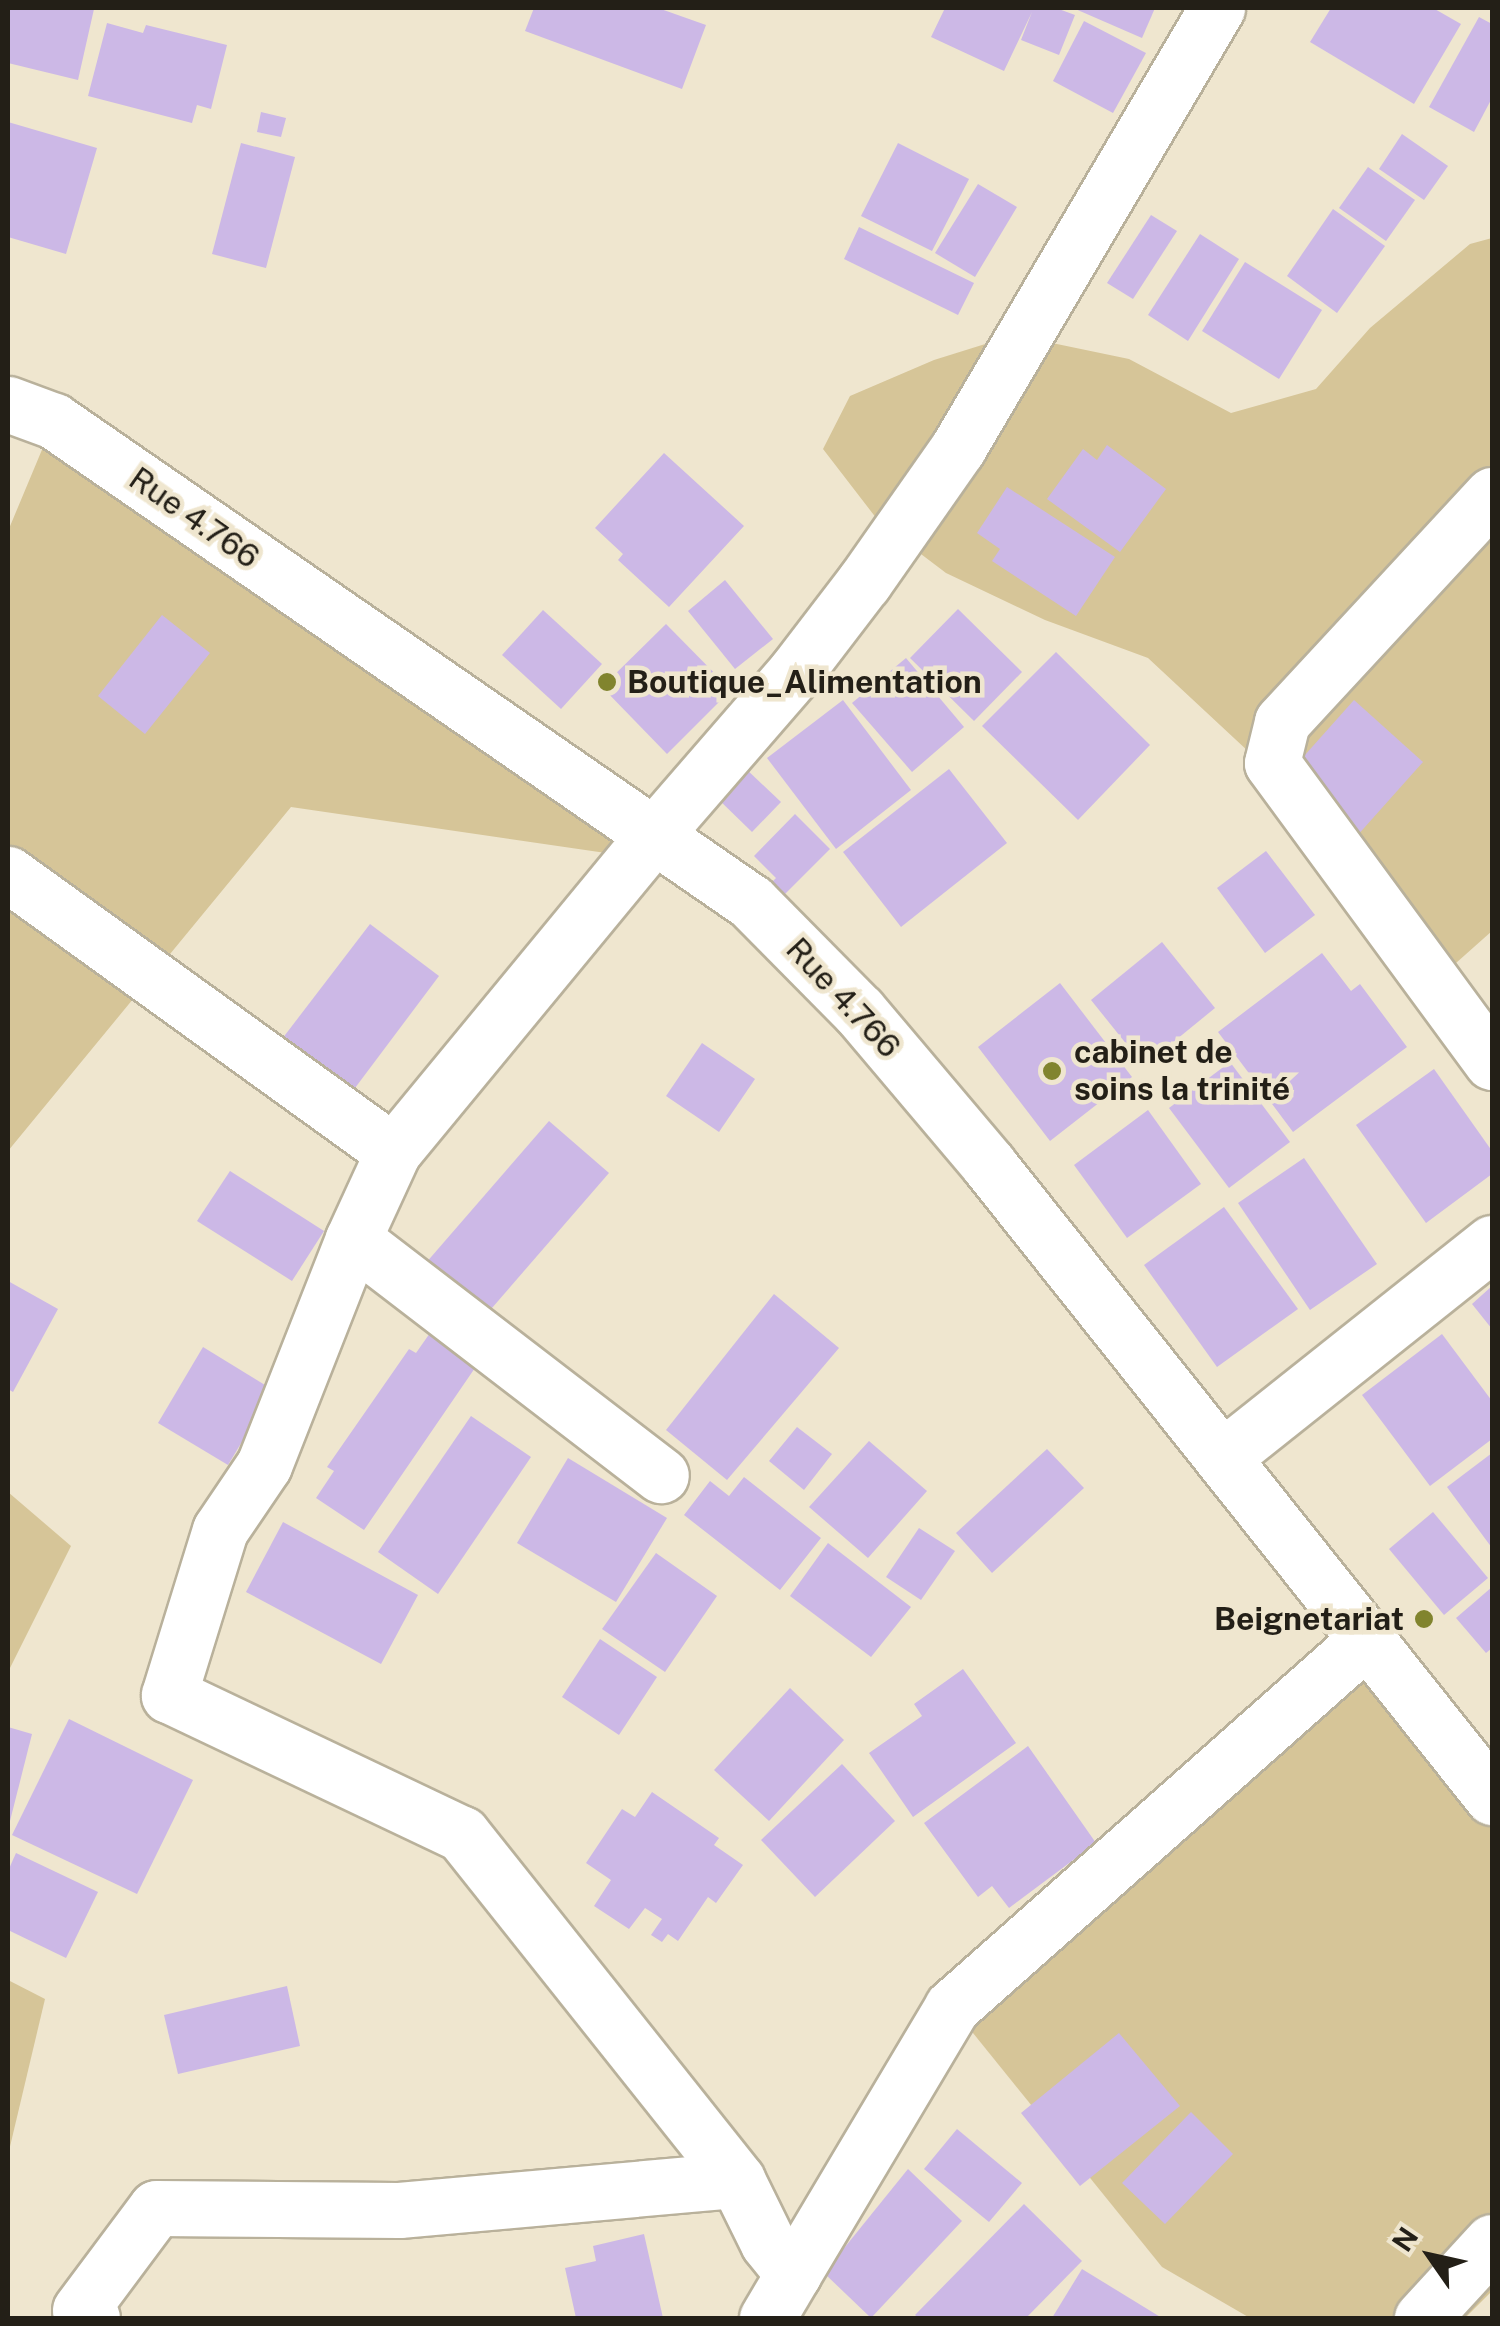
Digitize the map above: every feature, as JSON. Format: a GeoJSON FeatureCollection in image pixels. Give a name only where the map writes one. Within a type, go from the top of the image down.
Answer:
{"type":"FeatureCollection","features":[{"type":"Feature","properties":{"kind":"street"},"geometry":{"type":"LineString","coordinates":[[780,2296],[768,2243],[737,2180],[462,1834],[169,1695],[220,1530],[264,1465],[353,1239],[393,1152],[655,834],[796,671],[958,448],[1218,8]]}},
{"type":"Feature","properties":{"kind":"street","name":"Rue 4.766"},"geometry":{"type":"LineString","coordinates":[[8,404],[54,421],[751,902],[860,1011],[1224,1456],[1492,1797]]}},
{"type":"Feature","properties":{"kind":"street"},"geometry":{"type":"LineString","coordinates":[[1492,495],[1282,722],[1272,763],[1492,1062]]}},
{"type":"Feature","properties":{"kind":"street"},"geometry":{"type":"LineString","coordinates":[[8,874],[393,1152]]}},
{"type":"Feature","properties":{"kind":"street"},"geometry":{"type":"LineString","coordinates":[[353,1239],[661,1475]]}},
{"type":"Feature","properties":{"kind":"street"},"geometry":{"type":"LineString","coordinates":[[1224,1456],[1492,1242]]}},
{"type":"Feature","properties":{"kind":"street"},"geometry":{"type":"LineString","coordinates":[[780,2296],[952,2007],[1365,1640]]}},
{"type":"Feature","properties":{"kind":"street"},"geometry":{"type":"LineString","coordinates":[[92,2318],[80,2310],[156,2208],[399,2210],[737,2180]]}},
{"type":"Feature","properties":{"kind":"street"},"geometry":{"type":"LineString","coordinates":[[1422,2318],[1492,2242]]}},
{"type":"Feature","properties":{"kind":"shaded area"},"geometry":{"type":"Polygon","coordinates":[[[1492,238],[1492,931],[1447,971],[1307,806],[1148,658],[1045,620],[946,573],[880,523],[823,449],[850,396],[934,360],[1014,335],[1129,359],[1231,413],[1316,389],[1370,328],[1470,244],[1492,238]]]}},
{"type":"Feature","properties":{"kind":"shaded area"},"geometry":{"type":"Polygon","coordinates":[[[54,421],[702,867],[291,807],[8,1151],[8,531],[54,421]]]}},
{"type":"Feature","properties":{"kind":"shaded area"},"geometry":{"type":"Polygon","coordinates":[[[8,1492],[71,1546],[8,1672],[8,1492]]]}},
{"type":"Feature","properties":{"kind":"shaded area"},"geometry":{"type":"Polygon","coordinates":[[[1365,1641],[1492,1797],[1492,2291],[1465,2318],[1250,2318],[1162,2267],[952,2007],[1365,1641]]]}},
{"type":"Feature","properties":{"kind":"shaded area"},"geometry":{"type":"Polygon","coordinates":[[[8,1980],[45,1999],[8,2155],[8,1980]]]}},
{"type":"Feature","properties":{"kind":"building"},"geometry":{"type":"Polygon","coordinates":[[[8,8],[94,9],[78,80],[8,63],[8,8]]]}},
{"type":"Feature","properties":{"kind":"building"},"geometry":{"type":"Polygon","coordinates":[[[534,8],[658,8],[706,25],[682,89],[525,31],[534,8]]]}},
{"type":"Feature","properties":{"kind":"building"},"geometry":{"type":"Polygon","coordinates":[[[945,8],[1056,8],[1075,15],[1059,55],[1021,40],[1032,12],[1004,71],[931,37],[945,8]]]}},
{"type":"Feature","properties":{"kind":"building"},"geometry":{"type":"Polygon","coordinates":[[[1073,8],[1155,8],[1142,38],[1073,8]]]}},
{"type":"Feature","properties":{"kind":"building"},"geometry":{"type":"Polygon","coordinates":[[[1331,8],[1433,8],[1461,24],[1414,104],[1310,42],[1331,8]]]}},
{"type":"Feature","properties":{"kind":"building"},"geometry":{"type":"Polygon","coordinates":[[[1479,17],[1492,24],[1492,98],[1474,132],[1429,107],[1479,17]]]}},
{"type":"Feature","properties":{"kind":"building"},"geometry":{"type":"Polygon","coordinates":[[[1084,21],[1146,53],[1113,113],[1053,81],[1084,21]]]}},
{"type":"Feature","properties":{"kind":"building"},"geometry":{"type":"Polygon","coordinates":[[[107,23],[143,33],[146,25],[227,45],[211,109],[197,105],[192,123],[88,96],[107,23]]]}},
{"type":"Feature","properties":{"kind":"building"},"geometry":{"type":"Polygon","coordinates":[[[261,112],[286,118],[281,137],[257,132],[261,112]]]}},
{"type":"Feature","properties":{"kind":"building"},"geometry":{"type":"Polygon","coordinates":[[[8,122],[97,148],[66,254],[8,237],[8,122]]]}},
{"type":"Feature","properties":{"kind":"building"},"geometry":{"type":"Polygon","coordinates":[[[1402,134],[1448,166],[1424,200],[1379,169],[1402,134]]]}},
{"type":"Feature","properties":{"kind":"building"},"geometry":{"type":"Polygon","coordinates":[[[241,143],[295,157],[266,268],[212,254],[241,143]]]}},
{"type":"Feature","properties":{"kind":"building"},"geometry":{"type":"Polygon","coordinates":[[[898,143],[969,179],[932,251],[861,216],[898,143]]]}},
{"type":"Feature","properties":{"kind":"building"},"geometry":{"type":"Polygon","coordinates":[[[1368,167],[1415,200],[1386,241],[1339,208],[1368,167]]]}},
{"type":"Feature","properties":{"kind":"building"},"geometry":{"type":"Polygon","coordinates":[[[978,184],[1017,207],[975,277],[935,253],[978,184]]]}},
{"type":"Feature","properties":{"kind":"building"},"geometry":{"type":"Polygon","coordinates":[[[1333,209],[1385,246],[1337,313],[1287,276],[1333,209]]]}},
{"type":"Feature","properties":{"kind":"building"},"geometry":{"type":"Polygon","coordinates":[[[1151,215],[1177,231],[1133,299],[1107,283],[1151,215]]]}},
{"type":"Feature","properties":{"kind":"building"},"geometry":{"type":"Polygon","coordinates":[[[859,227],[974,283],[958,315],[844,259],[859,227]]]}},
{"type":"Feature","properties":{"kind":"building"},"geometry":{"type":"Polygon","coordinates":[[[1200,234],[1239,259],[1188,341],[1148,315],[1200,234]]]}},
{"type":"Feature","properties":{"kind":"building"},"geometry":{"type":"Polygon","coordinates":[[[1245,262],[1322,310],[1279,379],[1202,331],[1245,262]]]}},
{"type":"Feature","properties":{"kind":"building"},"geometry":{"type":"Polygon","coordinates":[[[1107,445],[1166,489],[1120,552],[1047,499],[1083,449],[1097,460],[1107,445]]]}},
{"type":"Feature","properties":{"kind":"building"},"geometry":{"type":"Polygon","coordinates":[[[664,453],[744,526],[669,607],[618,560],[623,554],[595,528],[664,453]]]}},
{"type":"Feature","properties":{"kind":"building"},"geometry":{"type":"Polygon","coordinates":[[[1007,487],[1115,557],[1076,616],[992,561],[1000,549],[977,533],[1007,487]]]}},
{"type":"Feature","properties":{"kind":"building"},"geometry":{"type":"Polygon","coordinates":[[[725,580],[773,639],[735,669],[688,611],[725,580]]]}},
{"type":"Feature","properties":{"kind":"building"},"geometry":{"type":"Polygon","coordinates":[[[958,609],[1022,672],[974,721],[910,658],[958,609]]]}},
{"type":"Feature","properties":{"kind":"building"},"geometry":{"type":"Polygon","coordinates":[[[543,610],[602,664],[561,709],[502,655],[543,610]]]}},
{"type":"Feature","properties":{"kind":"building"},"geometry":{"type":"Polygon","coordinates":[[[162,615],[210,653],[145,734],[98,696],[162,615]]]}},
{"type":"Feature","properties":{"kind":"building"},"geometry":{"type":"Polygon","coordinates":[[[666,624],[731,690],[667,754],[602,687],[666,624]]]}},
{"type":"Feature","properties":{"kind":"building"},"geometry":{"type":"Polygon","coordinates":[[[1056,652],[1150,745],[1078,820],[982,726],[1056,652]]]}},
{"type":"Feature","properties":{"kind":"building"},"geometry":{"type":"Polygon","coordinates":[[[906,658],[964,727],[912,772],[852,703],[906,658]]]}},
{"type":"Feature","properties":{"kind":"building"},"geometry":{"type":"Polygon","coordinates":[[[843,700],[911,790],[836,849],[767,758],[843,700]]]}},
{"type":"Feature","properties":{"kind":"building"},"geometry":{"type":"Polygon","coordinates":[[[1354,700],[1423,762],[1356,837],[1288,774],[1354,700]]]}},
{"type":"Feature","properties":{"kind":"building"},"geometry":{"type":"Polygon","coordinates":[[[744,767],[781,802],[752,832],[715,796],[744,767]]]}},
{"type":"Feature","properties":{"kind":"building"},"geometry":{"type":"Polygon","coordinates":[[[949,769],[1007,843],[901,927],[843,852],[949,769]]]}},
{"type":"Feature","properties":{"kind":"building"},"geometry":{"type":"Polygon","coordinates":[[[795,814],[830,849],[780,899],[768,886],[776,878],[754,856],[795,814]]]}},
{"type":"Feature","properties":{"kind":"building"},"geometry":{"type":"Polygon","coordinates":[[[1266,851],[1315,915],[1265,953],[1217,888],[1266,851]]]}},
{"type":"Feature","properties":{"kind":"building"},"geometry":{"type":"Polygon","coordinates":[[[370,924],[439,976],[352,1092],[282,1039],[370,924]]]}},
{"type":"Feature","properties":{"kind":"building"},"geometry":{"type":"Polygon","coordinates":[[[1162,942],[1215,1008],[1144,1066],[1091,1000],[1162,942]]]}},
{"type":"Feature","properties":{"kind":"building"},"geometry":{"type":"Polygon","coordinates":[[[1322,953],[1351,991],[1360,984],[1407,1047],[1293,1132],[1218,1032],[1322,953]]]}},
{"type":"Feature","properties":{"kind":"building"},"geometry":{"type":"Polygon","coordinates":[[[1060,983],[1132,1077],[1050,1141],[978,1047],[1060,983]]]}},
{"type":"Feature","properties":{"kind":"building"},"geometry":{"type":"Polygon","coordinates":[[[702,1043],[755,1079],[719,1132],[666,1096],[702,1043]]]}},
{"type":"Feature","properties":{"kind":"building"},"geometry":{"type":"Polygon","coordinates":[[[1230,1062],[1290,1142],[1229,1188],[1169,1108],[1230,1062]]]}},
{"type":"Feature","properties":{"kind":"building"},"geometry":{"type":"Polygon","coordinates":[[[1434,1069],[1492,1151],[1492,1174],[1426,1223],[1356,1125],[1434,1069]]]}},
{"type":"Feature","properties":{"kind":"building"},"geometry":{"type":"Polygon","coordinates":[[[1148,1110],[1201,1184],[1127,1238],[1074,1165],[1148,1110]]]}},
{"type":"Feature","properties":{"kind":"building"},"geometry":{"type":"Polygon","coordinates":[[[549,1121],[609,1173],[485,1316],[425,1264],[549,1121]]]}},
{"type":"Feature","properties":{"kind":"building"},"geometry":{"type":"Polygon","coordinates":[[[1304,1158],[1377,1264],[1310,1310],[1238,1203],[1304,1158]]]}},
{"type":"Feature","properties":{"kind":"building"},"geometry":{"type":"Polygon","coordinates":[[[230,1171],[324,1231],[292,1281],[197,1221],[230,1171]]]}},
{"type":"Feature","properties":{"kind":"building"},"geometry":{"type":"Polygon","coordinates":[[[1224,1207],[1298,1309],[1217,1367],[1144,1265],[1224,1207]]]}},
{"type":"Feature","properties":{"kind":"building"},"geometry":{"type":"Polygon","coordinates":[[[8,1281],[58,1309],[13,1392],[8,1389],[8,1281]]]}},
{"type":"Feature","properties":{"kind":"building"},"geometry":{"type":"Polygon","coordinates":[[[1492,1286],[1492,1329],[1472,1304],[1492,1286]]]}},
{"type":"Feature","properties":{"kind":"building"},"geometry":{"type":"Polygon","coordinates":[[[774,1294],[839,1348],[727,1480],[666,1430],[774,1294]]]}},
{"type":"Feature","properties":{"kind":"building"},"geometry":{"type":"Polygon","coordinates":[[[430,1333],[477,1365],[364,1530],[316,1498],[334,1471],[327,1467],[409,1349],[416,1353],[430,1333]]]}},
{"type":"Feature","properties":{"kind":"building"},"geometry":{"type":"Polygon","coordinates":[[[1442,1334],[1492,1401],[1492,1439],[1430,1486],[1362,1395],[1442,1334]]]}},
{"type":"Feature","properties":{"kind":"building"},"geometry":{"type":"Polygon","coordinates":[[[203,1347],[273,1390],[228,1465],[158,1423],[203,1347]]]}},
{"type":"Feature","properties":{"kind":"building"},"geometry":{"type":"Polygon","coordinates":[[[471,1416],[531,1457],[438,1594],[378,1552],[471,1416]]]}},
{"type":"Feature","properties":{"kind":"building"},"geometry":{"type":"Polygon","coordinates":[[[797,1427],[832,1454],[804,1490],[769,1461],[797,1427]]]}},
{"type":"Feature","properties":{"kind":"building"},"geometry":{"type":"Polygon","coordinates":[[[869,1441],[927,1491],[868,1558],[809,1507],[869,1441]]]}},
{"type":"Feature","properties":{"kind":"building"},"geometry":{"type":"Polygon","coordinates":[[[1047,1449],[1084,1488],[992,1573],[956,1533],[1047,1449]]]}},
{"type":"Feature","properties":{"kind":"building"},"geometry":{"type":"Polygon","coordinates":[[[1492,1453],[1492,1548],[1447,1487],[1492,1453]]]}},
{"type":"Feature","properties":{"kind":"building"},"geometry":{"type":"Polygon","coordinates":[[[568,1458],[667,1518],[616,1602],[517,1543],[568,1458]]]}},
{"type":"Feature","properties":{"kind":"building"},"geometry":{"type":"Polygon","coordinates":[[[744,1477],[821,1538],[780,1590],[684,1515],[710,1481],[729,1496],[744,1477]]]}},
{"type":"Feature","properties":{"kind":"building"},"geometry":{"type":"Polygon","coordinates":[[[1433,1512],[1488,1578],[1444,1615],[1389,1549],[1433,1512]]]}},
{"type":"Feature","properties":{"kind":"building"},"geometry":{"type":"Polygon","coordinates":[[[283,1522],[418,1595],[381,1664],[246,1592],[283,1522]]]}},
{"type":"Feature","properties":{"kind":"building"},"geometry":{"type":"Polygon","coordinates":[[[919,1528],[955,1551],[921,1600],[886,1577],[919,1528]]]}},
{"type":"Feature","properties":{"kind":"building"},"geometry":{"type":"Polygon","coordinates":[[[828,1543],[911,1607],[871,1657],[790,1596],[828,1543]]]}},
{"type":"Feature","properties":{"kind":"building"},"geometry":{"type":"Polygon","coordinates":[[[656,1553],[717,1596],[665,1672],[602,1629],[656,1553]]]}},
{"type":"Feature","properties":{"kind":"building"},"geometry":{"type":"Polygon","coordinates":[[[1492,1587],[1492,1648],[1486,1653],[1456,1618],[1492,1587]]]}},
{"type":"Feature","properties":{"kind":"building"},"geometry":{"type":"Polygon","coordinates":[[[600,1639],[657,1677],[619,1735],[562,1697],[600,1639]]]}},
{"type":"Feature","properties":{"kind":"building"},"geometry":{"type":"Polygon","coordinates":[[[963,1669],[1016,1743],[913,1817],[869,1753],[922,1716],[914,1704],[963,1669]]]}},
{"type":"Feature","properties":{"kind":"building"},"geometry":{"type":"Polygon","coordinates":[[[790,1688],[844,1740],[769,1821],[714,1770],[790,1688]]]}},
{"type":"Feature","properties":{"kind":"building"},"geometry":{"type":"Polygon","coordinates":[[[69,1719],[193,1780],[137,1894],[12,1835],[69,1719]]]}},
{"type":"Feature","properties":{"kind":"building"},"geometry":{"type":"Polygon","coordinates":[[[8,1727],[32,1734],[9,1825],[8,1825],[8,1727]]]}},
{"type":"Feature","properties":{"kind":"building"},"geometry":{"type":"Polygon","coordinates":[[[1028,1746],[1096,1843],[1009,1908],[992,1886],[978,1897],[924,1823],[1028,1746]]]}},
{"type":"Feature","properties":{"kind":"building"},"geometry":{"type":"Polygon","coordinates":[[[842,1764],[895,1821],[815,1897],[761,1840],[842,1764]]]}},
{"type":"Feature","properties":{"kind":"building"},"geometry":{"type":"Polygon","coordinates":[[[652,1792],[719,1838],[714,1845],[743,1865],[716,1903],[708,1897],[678,1941],[668,1934],[662,1942],[651,1935],[662,1919],[645,1908],[629,1929],[594,1906],[611,1880],[586,1863],[622,1809],[635,1817],[652,1792]]]}},
{"type":"Feature","properties":{"kind":"building"},"geometry":{"type":"Polygon","coordinates":[[[16,1853],[98,1892],[66,1958],[8,1930],[8,1871],[16,1853]]]}},
{"type":"Feature","properties":{"kind":"building"},"geometry":{"type":"Polygon","coordinates":[[[287,1986],[300,2046],[178,2074],[164,2015],[287,1986]]]}},
{"type":"Feature","properties":{"kind":"building"},"geometry":{"type":"Polygon","coordinates":[[[1119,2033],[1180,2106],[1080,2186],[1021,2113],[1119,2033]]]}},
{"type":"Feature","properties":{"kind":"building"},"geometry":{"type":"Polygon","coordinates":[[[1191,2112],[1233,2154],[1165,2224],[1122,2183],[1191,2112]]]}},
{"type":"Feature","properties":{"kind":"building"},"geometry":{"type":"Polygon","coordinates":[[[957,2129],[1022,2183],[989,2222],[924,2169],[957,2129]]]}},
{"type":"Feature","properties":{"kind":"building"},"geometry":{"type":"Polygon","coordinates":[[[908,2169],[962,2221],[871,2318],[824,2273],[908,2169]]]}},
{"type":"Feature","properties":{"kind":"building"},"geometry":{"type":"Polygon","coordinates":[[[1024,2204],[1082,2261],[1026,2318],[915,2315],[1024,2204]]]}},
{"type":"Feature","properties":{"kind":"building"},"geometry":{"type":"Polygon","coordinates":[[[644,2234],[663,2318],[576,2318],[565,2268],[596,2261],[593,2246],[644,2234]]]}},
{"type":"Feature","properties":{"kind":"building"},"geometry":{"type":"Polygon","coordinates":[[[1082,2269],[1162,2318],[1052,2318],[1082,2269]]]}},
{"type":"Feature","properties":{"kind":"place","name":"Boutique_Alimentation"},"geometry":{"type":"Point","coordinates":[607,682]}},
{"type":"Feature","properties":{"kind":"place","name":"cabinet de soins la trinité"},"geometry":{"type":"Point","coordinates":[1052,1071]}},
{"type":"Feature","properties":{"kind":"place","name":"Beignetariat"},"geometry":{"type":"Point","coordinates":[1424,1619]}}]}
